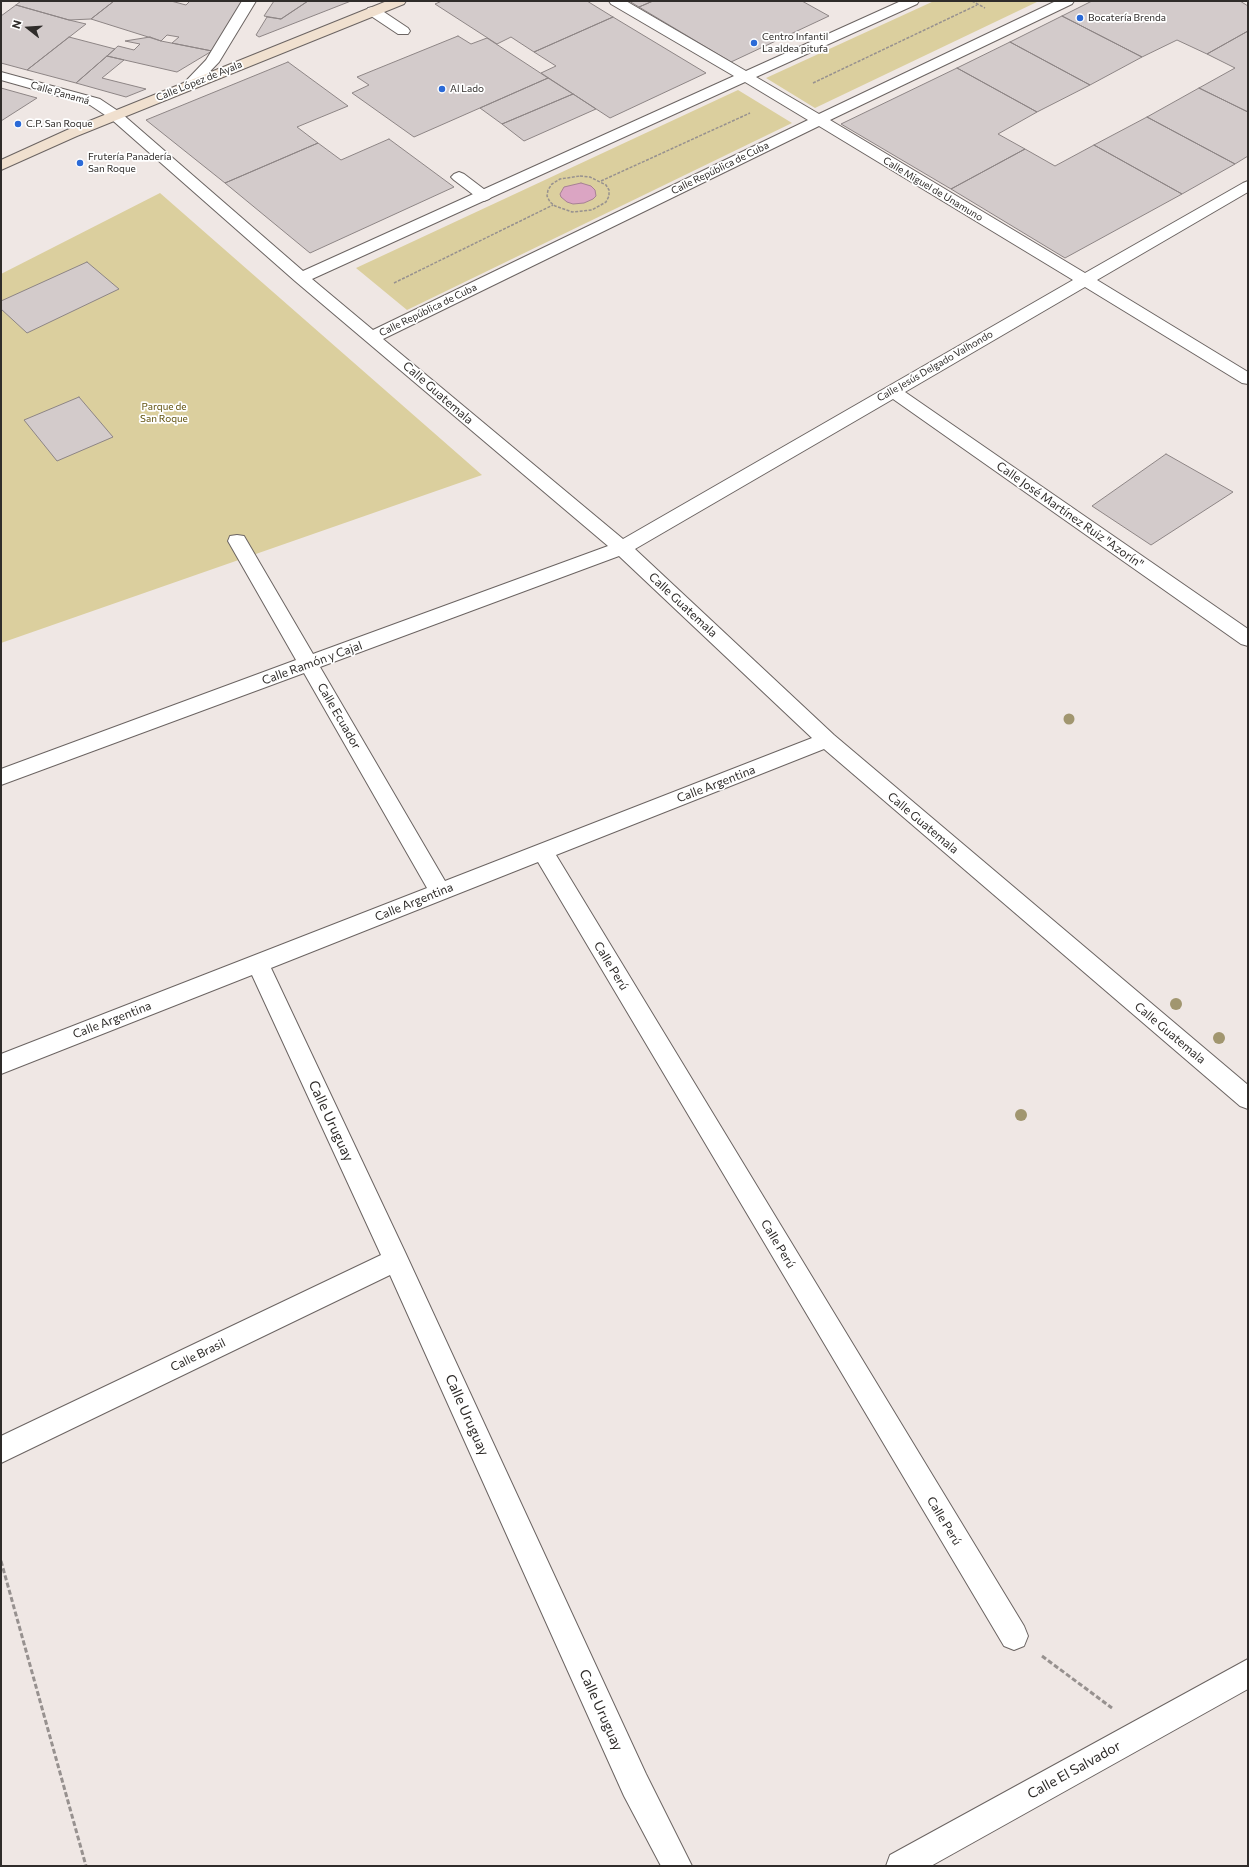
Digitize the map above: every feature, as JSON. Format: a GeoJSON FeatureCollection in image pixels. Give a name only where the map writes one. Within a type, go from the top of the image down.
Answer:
{"type":"FeatureCollection","features":[{"type":"Feature","properties":{"kind":"street"},"geometry":{"type":"LineString","coordinates":[[189,85],[212,62],[249,1]]}},
{"type":"Feature","properties":{"kind":"street","name":"Calle López de Ayala"},"geometry":{"type":"LineString","coordinates":[[1,166],[72,133],[399,1]]}},
{"type":"Feature","properties":{"kind":"street","name":"Calle Miguel de Unamuno"},"geometry":{"type":"LineString","coordinates":[[616,1],[818,120],[1248,379]]}},
{"type":"Feature","properties":{"kind":"street"},"geometry":{"type":"LineString","coordinates":[[301,278],[912,1]]}},
{"type":"Feature","properties":{"kind":"street","name":"Calle República de Cuba"},"geometry":{"type":"LineString","coordinates":[[373,337],[818,120],[1067,1]]}},
{"type":"Feature","properties":{"kind":"street"},"geometry":{"type":"LineString","coordinates":[[373,11],[403,31]]}},
{"type":"Feature","properties":{"kind":"street","name":"Calle Panamá"},"geometry":{"type":"LineString","coordinates":[[1,76],[95,102],[116,116]]}},
{"type":"Feature","properties":{"kind":"street","name":"Calle Guatemala"},"geometry":{"type":"LineString","coordinates":[[116,116],[301,278],[622,548],[827,740],[1245,1089]]}},
{"type":"Feature","properties":{"kind":"street"},"geometry":{"type":"LineString","coordinates":[[459,177],[484,196]]}},
{"type":"Feature","properties":{"kind":"street","name":"Calle Jesús Delgado Valhondo"},"geometry":{"type":"LineString","coordinates":[[622,548],[1083,280],[1248,186]]}},
{"type":"Feature","properties":{"kind":"street","name":"Calle José Martínez Ruiz \"Azorín\""},"geometry":{"type":"LineString","coordinates":[[893,390],[1248,638]]}},
{"type":"Feature","properties":{"kind":"street","name":"Calle Ecuador"},"geometry":{"type":"LineString","coordinates":[[237,541],[440,891]]}},
{"type":"Feature","properties":{"kind":"street","name":"Calle Ramón y Cajal"},"geometry":{"type":"LineString","coordinates":[[1,777],[622,548]]}},
{"type":"Feature","properties":{"kind":"street","name":"Calle Argentina"},"geometry":{"type":"LineString","coordinates":[[1,1064],[827,740]]}},
{"type":"Feature","properties":{"kind":"street","name":"Calle Perú"},"geometry":{"type":"LineString","coordinates":[[542,851],[1014,1636]]}},
{"type":"Feature","properties":{"kind":"street","name":"Calle Uruguay"},"geometry":{"type":"LineString","coordinates":[[258,963],[396,1260],[635,1785],[677,1866]]}},
{"type":"Feature","properties":{"kind":"street","name":"Calle Brasil"},"geometry":{"type":"LineString","coordinates":[[1,1450],[396,1260]]}},
{"type":"Feature","properties":{"kind":"street","name":"Calle El Salvador"},"geometry":{"type":"LineString","coordinates":[[901,1866],[1248,1673]]}},
{"type":"Feature","properties":{"kind":"path"},"geometry":{"type":"LineString","coordinates":[[807,85],[977,5]]}},
{"type":"Feature","properties":{"kind":"path"},"geometry":{"type":"LineString","coordinates":[[601,181],[750,113]]}},
{"type":"Feature","properties":{"kind":"path"},"geometry":{"type":"LineString","coordinates":[[580,176],[590,177],[601,181],[609,190],[609,196],[606,202],[600,206],[583,212],[572,212],[553,204],[547,196],[548,190],[552,184],[560,179],[580,176]]}},
{"type":"Feature","properties":{"kind":"path"},"geometry":{"type":"LineString","coordinates":[[394,283],[553,204]]}},
{"type":"Feature","properties":{"kind":"path"},"geometry":{"type":"LineString","coordinates":[[1,1561],[86,1866]]}},
{"type":"Feature","properties":{"kind":"path"},"geometry":{"type":"LineString","coordinates":[[1014,1636],[1144,1731]]}},
{"type":"Feature","properties":{"kind":"green space"},"geometry":{"type":"Polygon","coordinates":[[[934,1],[1039,1],[815,108],[766,78],[934,1]]]}},
{"type":"Feature","properties":{"kind":"green space"},"geometry":{"type":"Polygon","coordinates":[[[738,90],[792,123],[407,310],[356,268],[738,90]]]}},
{"type":"Feature","properties":{"kind":"green space","name":"Parque de San Roque"},"geometry":{"type":"Polygon","coordinates":[[[160,193],[482,475],[1,643],[1,274],[160,193]]]}},
{"type":"Feature","properties":{"kind":"shaded area"},"geometry":{"type":"Polygon","coordinates":[[[581,183],[591,186],[595,190],[596,196],[593,199],[584,203],[573,204],[567,202],[561,197],[560,194],[564,187],[581,183]]]}},
{"type":"Feature","properties":{"kind":"building"},"geometry":{"type":"Polygon","coordinates":[[[21,1],[114,1],[91,19],[69,20],[16,5],[21,1]]]}},
{"type":"Feature","properties":{"kind":"building"},"geometry":{"type":"Polygon","coordinates":[[[114,1],[171,1],[186,5],[190,1],[246,1],[212,51],[172,43],[179,37],[167,35],[161,41],[91,19],[114,1]]]}},
{"type":"Feature","properties":{"kind":"building"},"geometry":{"type":"Polygon","coordinates":[[[274,1],[308,1],[281,19],[264,16],[274,1]]]}},
{"type":"Feature","properties":{"kind":"building"},"geometry":{"type":"Polygon","coordinates":[[[308,1],[351,1],[259,37],[256,35],[267,17],[281,19],[308,1]]]}},
{"type":"Feature","properties":{"kind":"building"},"geometry":{"type":"Polygon","coordinates":[[[442,1],[587,1],[613,17],[534,52],[511,37],[497,44],[435,4],[442,1]]]}},
{"type":"Feature","properties":{"kind":"building"},"geometry":{"type":"Polygon","coordinates":[[[629,1],[653,1],[639,7],[629,1]]]}},
{"type":"Feature","properties":{"kind":"building"},"geometry":{"type":"Polygon","coordinates":[[[653,1],[802,1],[829,16],[731,62],[639,7],[653,1]]]}},
{"type":"Feature","properties":{"kind":"building"},"geometry":{"type":"Polygon","coordinates":[[[1092,1],[1240,1],[1248,6],[1248,31],[1207,54],[1177,40],[1142,57],[1062,16],[1092,1]]]}},
{"type":"Feature","properties":{"kind":"building"},"geometry":{"type":"Polygon","coordinates":[[[16,5],[86,24],[27,70],[1,63],[1,16],[16,5]]]}},
{"type":"Feature","properties":{"kind":"building"},"geometry":{"type":"Polygon","coordinates":[[[1062,16],[1142,57],[1090,85],[1010,42],[1062,16]]]}},
{"type":"Feature","properties":{"kind":"building"},"geometry":{"type":"Polygon","coordinates":[[[613,17],[706,73],[610,118],[541,73],[556,66],[534,52],[613,17]]]}},
{"type":"Feature","properties":{"kind":"building"},"geometry":{"type":"Polygon","coordinates":[[[1248,31],[1248,112],[1199,88],[1235,68],[1207,54],[1248,31]]]}},
{"type":"Feature","properties":{"kind":"building","name":"Al Lado"},"geometry":{"type":"Polygon","coordinates":[[[458,36],[471,44],[487,38],[548,78],[414,137],[352,93],[369,85],[357,77],[458,36]]]}},
{"type":"Feature","properties":{"kind":"building"},"geometry":{"type":"Polygon","coordinates":[[[69,37],[115,49],[76,83],[27,70],[69,37]]]}},
{"type":"Feature","properties":{"kind":"building"},"geometry":{"type":"Polygon","coordinates":[[[150,37],[161,41],[212,51],[177,72],[107,56],[118,46],[134,50],[140,44],[125,41],[150,37]]]}},
{"type":"Feature","properties":{"kind":"building"},"geometry":{"type":"Polygon","coordinates":[[[1010,42],[1090,85],[1037,112],[957,68],[1010,42]]]}},
{"type":"Feature","properties":{"kind":"building"},"geometry":{"type":"Polygon","coordinates":[[[107,56],[124,60],[102,78],[146,89],[126,97],[76,83],[107,56]]]}},
{"type":"Feature","properties":{"kind":"building"},"geometry":{"type":"Polygon","coordinates":[[[288,62],[348,106],[297,127],[318,143],[225,183],[146,120],[288,62]]]}},
{"type":"Feature","properties":{"kind":"building"},"geometry":{"type":"Polygon","coordinates":[[[957,68],[1037,112],[998,134],[1025,149],[951,189],[841,124],[957,68]]]}},
{"type":"Feature","properties":{"kind":"building"},"geometry":{"type":"Polygon","coordinates":[[[548,78],[573,94],[502,124],[480,108],[548,78]]]}},
{"type":"Feature","properties":{"kind":"building"},"geometry":{"type":"Polygon","coordinates":[[[1,88],[37,98],[1,121],[1,88]]]}},
{"type":"Feature","properties":{"kind":"building"},"geometry":{"type":"Polygon","coordinates":[[[1199,88],[1248,112],[1248,156],[1235,164],[1147,117],[1199,88]]]}},
{"type":"Feature","properties":{"kind":"building"},"geometry":{"type":"Polygon","coordinates":[[[573,94],[596,109],[524,141],[502,124],[573,94]]]}},
{"type":"Feature","properties":{"kind":"building"},"geometry":{"type":"Polygon","coordinates":[[[1147,117],[1235,164],[1182,194],[1094,145],[1147,117]]]}},
{"type":"Feature","properties":{"kind":"building"},"geometry":{"type":"Polygon","coordinates":[[[389,139],[454,187],[310,253],[225,183],[318,143],[341,160],[389,139]]]}},
{"type":"Feature","properties":{"kind":"building"},"geometry":{"type":"Polygon","coordinates":[[[1094,145],[1182,194],[1065,258],[951,189],[1025,149],[1055,166],[1094,145]]]}},
{"type":"Feature","properties":{"kind":"building"},"geometry":{"type":"Polygon","coordinates":[[[87,262],[119,289],[27,333],[1,309],[1,301],[87,262]]]}},
{"type":"Feature","properties":{"kind":"building"},"geometry":{"type":"Polygon","coordinates":[[[79,397],[113,437],[57,461],[24,420],[79,397]]]}},
{"type":"Feature","properties":{"kind":"building"},"geometry":{"type":"Polygon","coordinates":[[[1166,454],[1233,492],[1151,545],[1092,506],[1166,454]]]}},
{"type":"Feature","properties":{"kind":"place","name":"Bocatería Brenda"},"geometry":{"type":"Point","coordinates":[1080,18]}},
{"type":"Feature","properties":{"kind":"place","name":"Centro Infantil La aldea pitufa"},"geometry":{"type":"Point","coordinates":[754,43]}},
{"type":"Feature","properties":{"kind":"place","name":"Al Lado"},"geometry":{"type":"Point","coordinates":[442,89]}},
{"type":"Feature","properties":{"kind":"place","name":"C.P. San Roque"},"geometry":{"type":"Point","coordinates":[18,124]}},
{"type":"Feature","properties":{"kind":"place","name":"Frutería Panadería San Roque"},"geometry":{"type":"Point","coordinates":[80,163]}}]}
